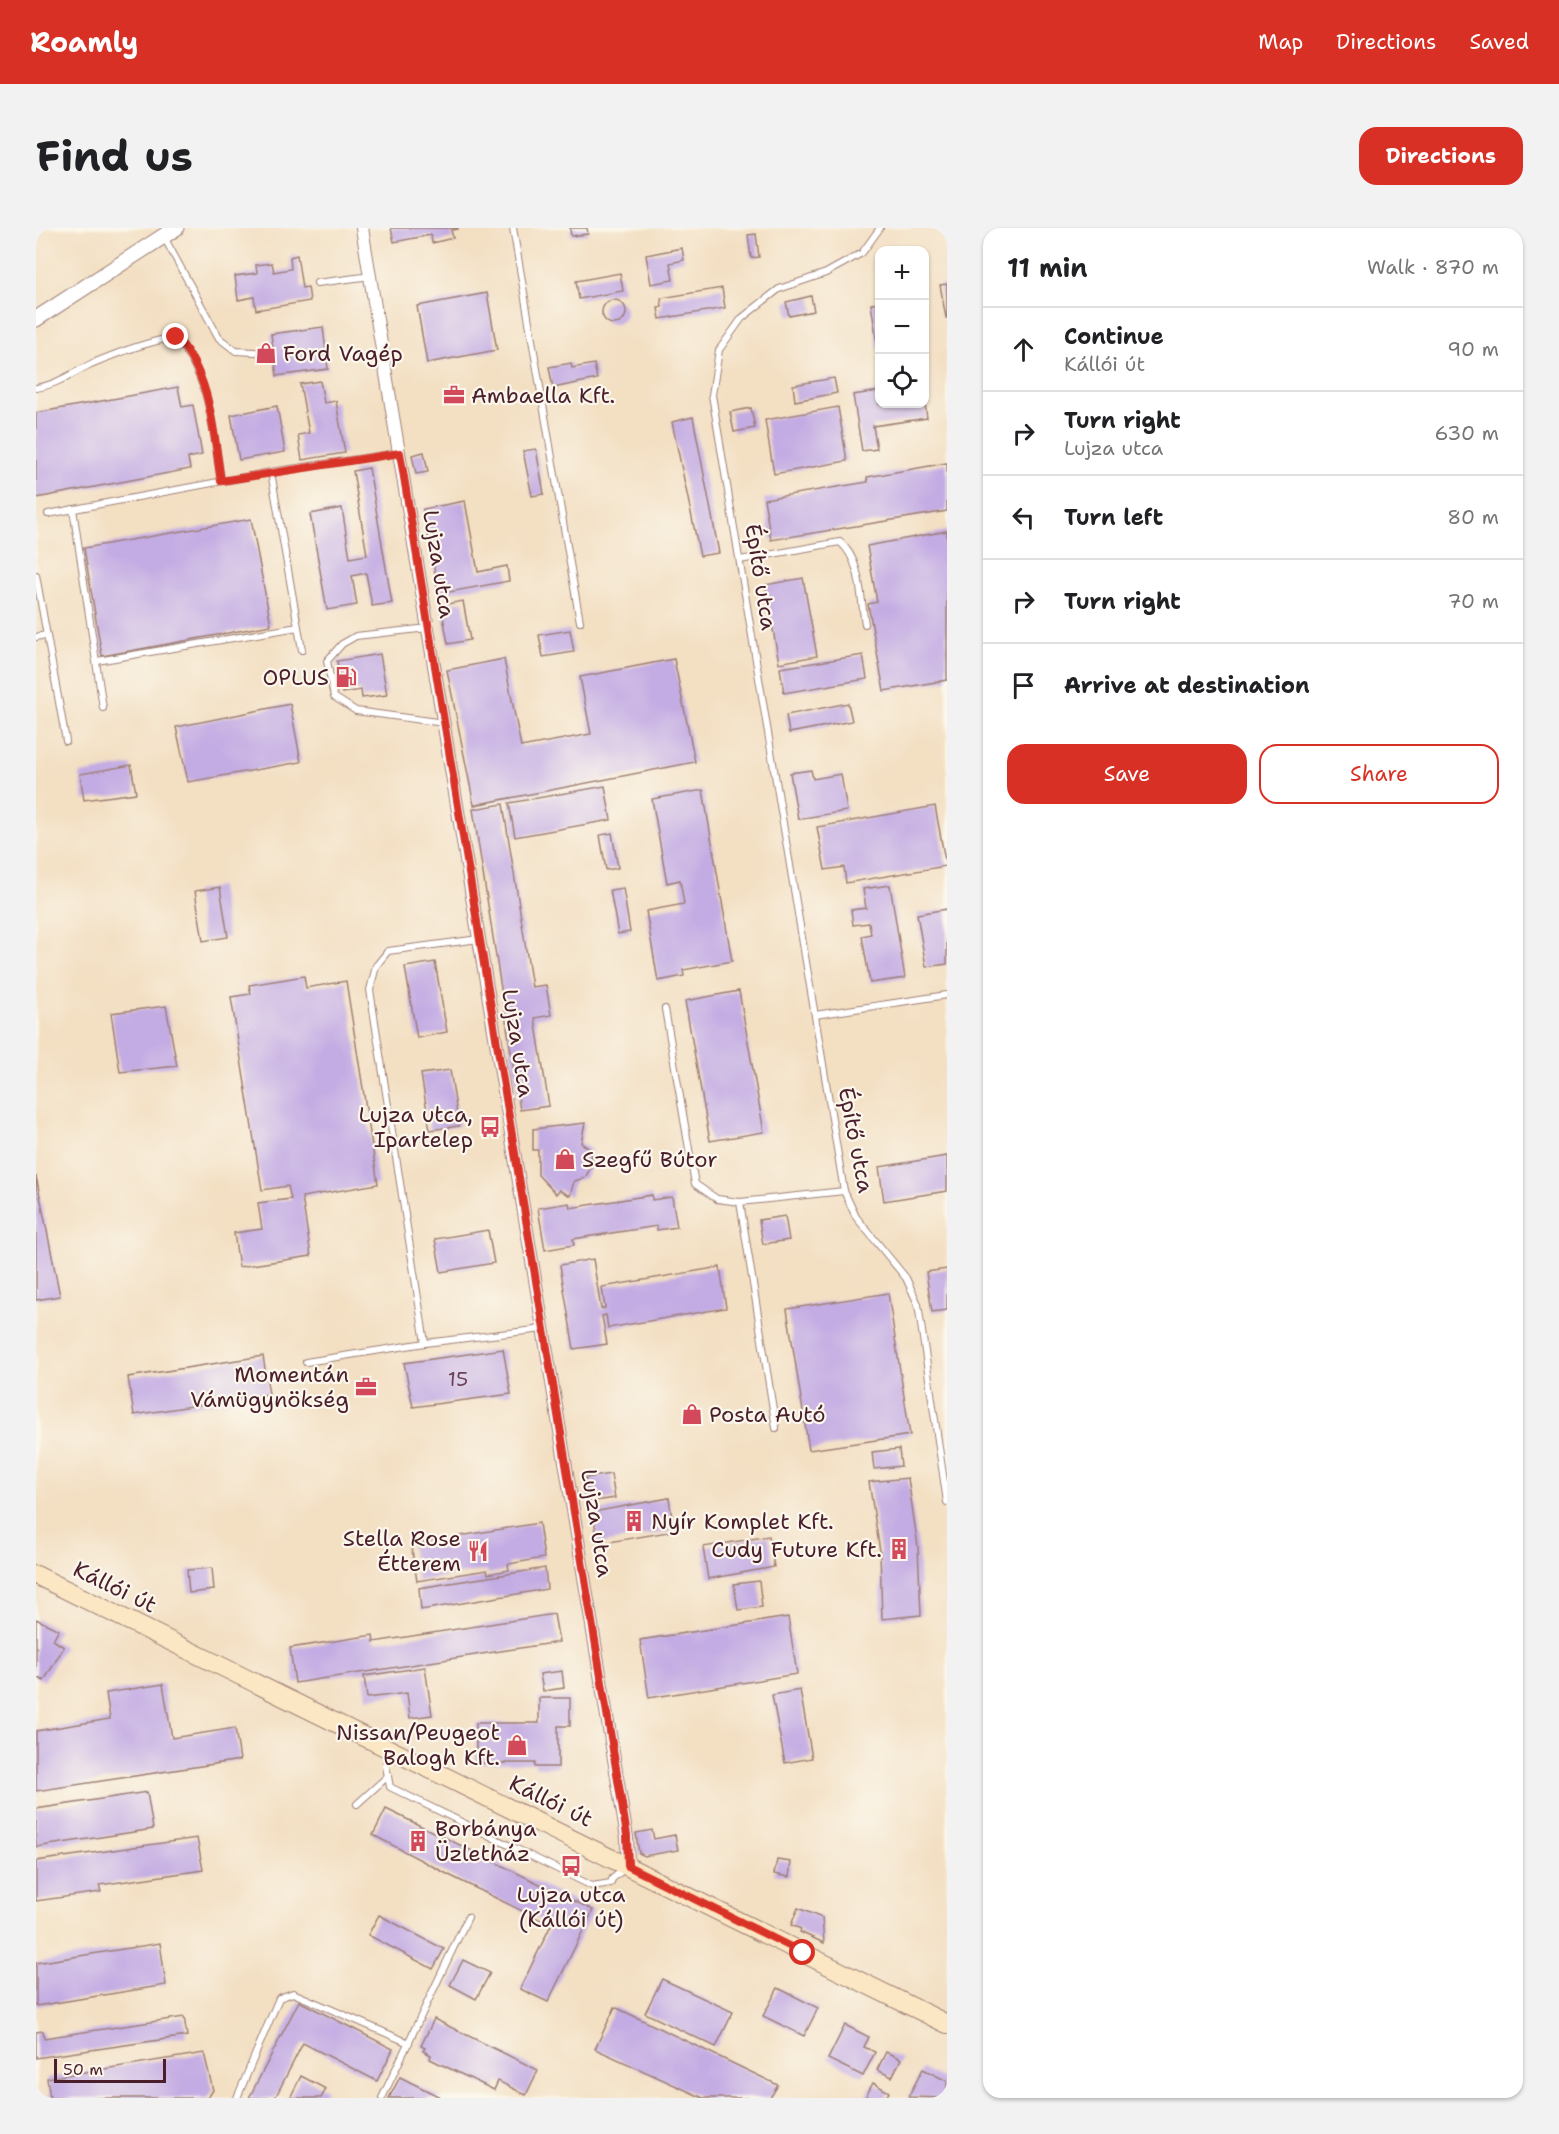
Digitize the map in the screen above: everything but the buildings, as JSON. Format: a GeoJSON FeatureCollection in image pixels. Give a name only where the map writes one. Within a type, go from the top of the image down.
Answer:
{"type":"FeatureCollection","features":[{"type":"Feature","properties":{"kind":"main road","name":"Kállói út"},"geometry":{"type":"LineString","coordinates":[[36,1575],[947,2024]]}},
{"type":"Feature","properties":{"kind":"street","name":"Lujza utca"},"geometry":{"type":"LineString","coordinates":[[362,228],[372,276],[627,1835],[628,1866]]}},
{"type":"Feature","properties":{"kind":"street"},"geometry":{"type":"LineString","coordinates":[[36,319],[170,232]]}},
{"type":"Feature","properties":{"kind":"lane"},"geometry":{"type":"LineString","coordinates":[[513,228],[580,622]]}},
{"type":"Feature","properties":{"kind":"lane","name":"Építő utca"},"geometry":{"type":"LineString","coordinates":[[880,228],[862,253],[826,273],[779,289],[742,318],[719,350],[712,395],[844,1191],[856,1217],[906,1278],[918,1304],[947,1502]]}},
{"type":"Feature","properties":{"kind":"lane"},"geometry":{"type":"LineString","coordinates":[[170,232],[219,338],[236,351],[255,352]]}},
{"type":"Feature","properties":{"kind":"lane"},"geometry":{"type":"LineString","coordinates":[[317,283],[372,276]]}},
{"type":"Feature","properties":{"kind":"lane"},"geometry":{"type":"LineString","coordinates":[[36,388],[47,386],[93,364],[160,340],[176,337],[189,352],[206,388],[221,481]]}},
{"type":"Feature","properties":{"kind":"lane"},"geometry":{"type":"LineString","coordinates":[[48,514],[270,472],[400,453]]}},
{"type":"Feature","properties":{"kind":"lane"},"geometry":{"type":"LineString","coordinates":[[270,472],[302,650]]}},
{"type":"Feature","properties":{"kind":"lane"},"geometry":{"type":"LineString","coordinates":[[73,509],[103,708]]}},
{"type":"Feature","properties":{"kind":"lane"},"geometry":{"type":"LineString","coordinates":[[740,560],[840,542],[849,550],[855,562],[865,624]]}},
{"type":"Feature","properties":{"kind":"lane"},"geometry":{"type":"LineString","coordinates":[[36,575],[66,741]]}},
{"type":"Feature","properties":{"kind":"lane"},"geometry":{"type":"LineString","coordinates":[[97,661],[298,627]]}},
{"type":"Feature","properties":{"kind":"lane"},"geometry":{"type":"LineString","coordinates":[[428,628],[356,636],[342,644],[327,661],[334,697],[356,711],[444,723]]}},
{"type":"Feature","properties":{"kind":"lane"},"geometry":{"type":"LineString","coordinates":[[36,637],[46,635]]}},
{"type":"Feature","properties":{"kind":"lane"},"geometry":{"type":"LineString","coordinates":[[425,1343],[370,990],[376,966],[388,951],[480,939]]}},
{"type":"Feature","properties":{"kind":"lane"},"geometry":{"type":"LineString","coordinates":[[815,1015],[947,995]]}},
{"type":"Feature","properties":{"kind":"lane"},"geometry":{"type":"LineString","coordinates":[[665,1009],[695,1184],[717,1199],[740,1202],[844,1191]]}},
{"type":"Feature","properties":{"kind":"lane"},"geometry":{"type":"LineString","coordinates":[[740,1202],[776,1428]]}},
{"type":"Feature","properties":{"kind":"lane"},"geometry":{"type":"LineString","coordinates":[[306,1362],[425,1343],[544,1329]]}},
{"type":"Feature","properties":{"kind":"lane"},"geometry":{"type":"LineString","coordinates":[[390,1749],[386,1766],[390,1787],[592,1886],[611,1883],[612,1879],[628,1866]]}},
{"type":"Feature","properties":{"kind":"lane"},"geometry":{"type":"LineString","coordinates":[[357,1804],[388,1776]]}},
{"type":"Feature","properties":{"kind":"lane"},"geometry":{"type":"LineString","coordinates":[[382,2098],[468,1917]]}},
{"type":"Feature","properties":{"kind":"lane"},"geometry":{"type":"LineString","coordinates":[[237,2098],[279,1998],[293,1993],[409,2043]]}},
{"type":"Feature","properties":{"kind":"place","name":"Ford Vagép"},"geometry":{"type":"Point","coordinates":[266,353]}},
{"type":"Feature","properties":{"kind":"place","name":"Ambaella Kft."},"geometry":{"type":"Point","coordinates":[454,395]}},
{"type":"Feature","properties":{"kind":"place","name":"OPLUS"},"geometry":{"type":"Point","coordinates":[346,677]}},
{"type":"Feature","properties":{"kind":"place","name":"Lujza utca, Ipartelep"},"geometry":{"type":"Point","coordinates":[490,1127]}},
{"type":"Feature","properties":{"kind":"place","name":"Szegfű Bútor"},"geometry":{"type":"Point","coordinates":[565,1159]}},
{"type":"Feature","properties":{"kind":"place","name":"Momentán Vámügynökség"},"geometry":{"type":"Point","coordinates":[366,1387]}},
{"type":"Feature","properties":{"kind":"place","name":"Posta Autó"},"geometry":{"type":"Point","coordinates":[692,1414]}},
{"type":"Feature","properties":{"kind":"place","name":"Nyír Komplet Kft."},"geometry":{"type":"Point","coordinates":[634,1521]}},
{"type":"Feature","properties":{"kind":"place","name":"Cudy Future Kft."},"geometry":{"type":"Point","coordinates":[899,1549]}},
{"type":"Feature","properties":{"kind":"place","name":"Stella Rose Étterem"},"geometry":{"type":"Point","coordinates":[478,1551]}},
{"type":"Feature","properties":{"kind":"place","name":"Nissan/Peugeot Balogh Kft."},"geometry":{"type":"Point","coordinates":[517,1745]}},
{"type":"Feature","properties":{"kind":"place","name":"Borbánya Üzletház"},"geometry":{"type":"Point","coordinates":[418,1841]}},
{"type":"Feature","properties":{"kind":"place","name":"Lujza utca (Kállói út)"},"geometry":{"type":"Point","coordinates":[571,1866]}},
{"type":"Feature","properties":{"kind":"route"},"geometry":{"type":"LineString","coordinates":[[176,337],[189,352],[206,388],[221,481],[400,453],[627,1835],[628,1866],[803,1953]]}}]}
